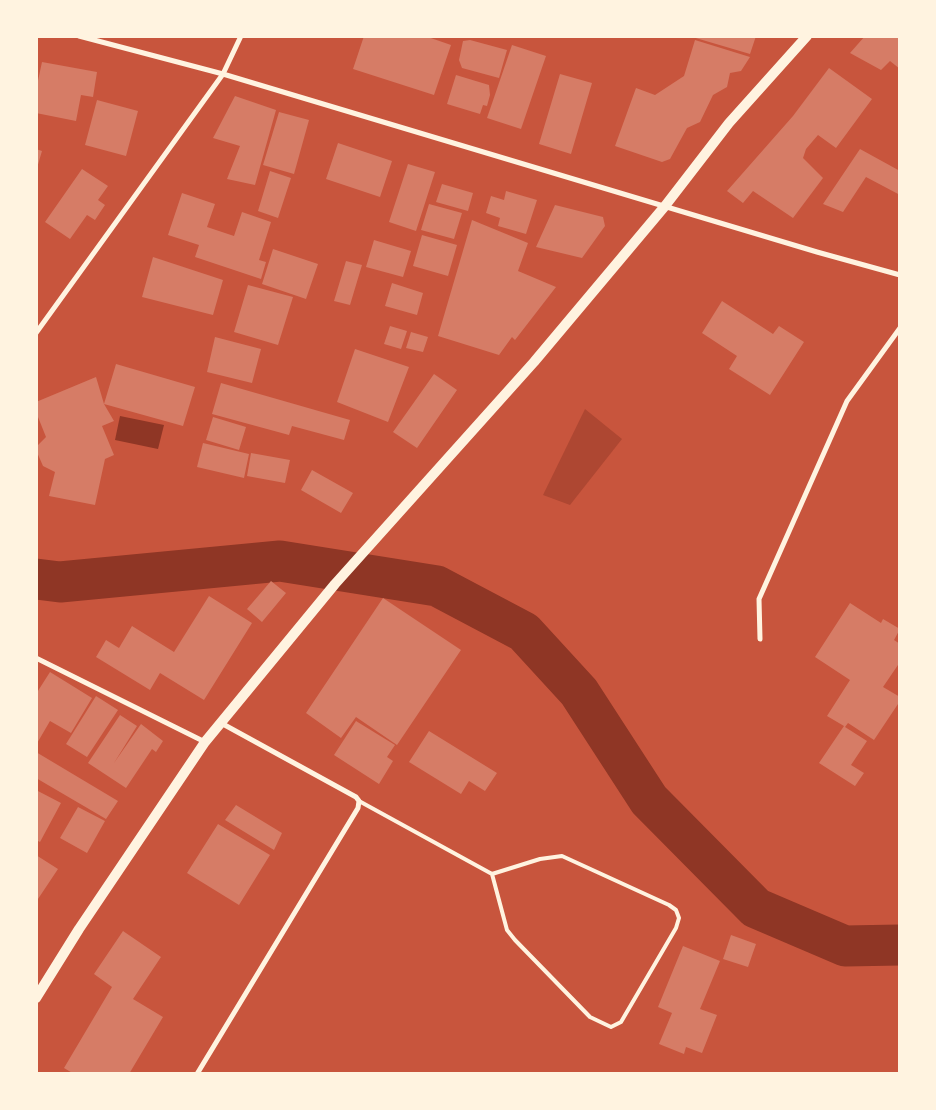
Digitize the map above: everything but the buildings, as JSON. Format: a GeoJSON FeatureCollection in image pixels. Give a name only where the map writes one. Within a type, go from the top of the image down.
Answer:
{"type":"FeatureCollection","features":[{"type":"Feature","properties":{"kind":"main road"},"geometry":{"type":"LineString","coordinates":[[36,998],[79,929],[205,742],[335,584],[451,456],[666,206],[729,123],[807,36]]}},
{"type":"Feature","properties":{"kind":"street"},"geometry":{"type":"LineString","coordinates":[[79,36],[223,74],[817,252],[900,275]]}},
{"type":"Feature","properties":{"kind":"street"},"geometry":{"type":"LineString","coordinates":[[36,333],[223,74],[241,36]]}},
{"type":"Feature","properties":{"kind":"street"},"geometry":{"type":"LineString","coordinates":[[760,640],[759,600],[846,401],[900,328]]}},
{"type":"Feature","properties":{"kind":"street"},"geometry":{"type":"LineString","coordinates":[[36,658],[205,742]]}},
{"type":"Feature","properties":{"kind":"street"},"geometry":{"type":"LineString","coordinates":[[197,1074],[358,808],[359,801],[356,797],[221,723]]}},
{"type":"Feature","properties":{"kind":"lane"},"geometry":{"type":"LineString","coordinates":[[359,801],[492,874],[540,859],[562,856],[669,905],[676,910],[679,918],[676,928],[621,1022],[610,1027],[590,1017],[515,940],[507,930],[492,874]]}},
{"type":"Feature","properties":{"kind":"shaded area"},"geometry":{"type":"Polygon","coordinates":[[[585,409],[622,439],[570,505],[543,495],[585,409]]]}},
{"type":"Feature","properties":{"kind":"shaded area"},"geometry":{"type":"Polygon","coordinates":[[[120,416],[164,425],[158,449],[115,440],[120,416]]]}},
{"type":"Feature","properties":{"kind":"waterway"},"geometry":{"type":"LineString","coordinates":[[36,579],[60,582],[280,561],[437,586],[524,632],[579,692],[649,800],[756,908],[845,946],[900,945]]}}]}
